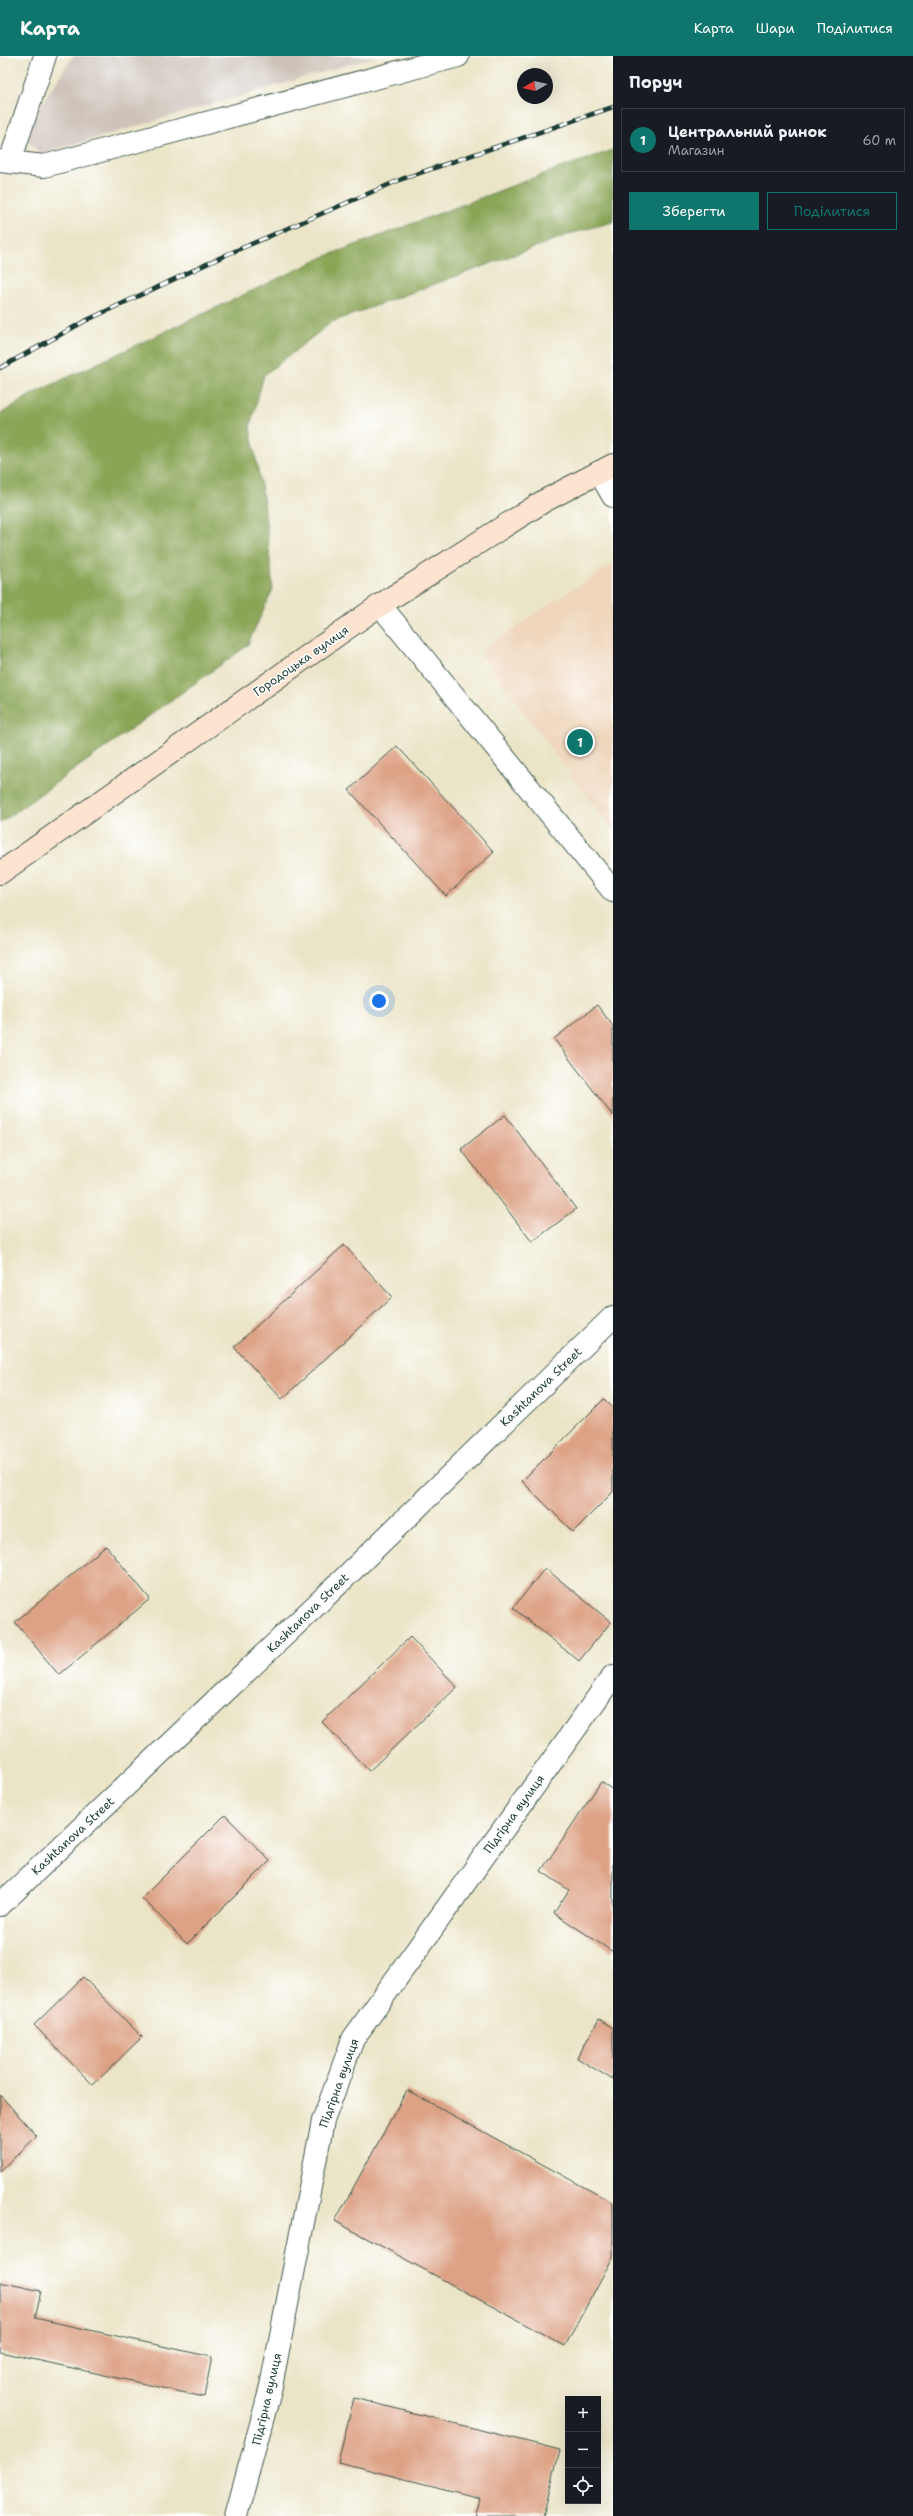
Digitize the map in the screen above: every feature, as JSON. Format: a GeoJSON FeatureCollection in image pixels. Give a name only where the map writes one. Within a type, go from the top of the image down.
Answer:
{"type":"FeatureCollection","features":[{"type":"Feature","properties":{"kind":"main road","name":"Городоцька вулиця"},"geometry":{"type":"LineString","coordinates":[[0,873],[380,605],[544,501],[606,468]]}},
{"type":"Feature","properties":{"kind":"street"},"geometry":{"type":"LineString","coordinates":[[45,56],[5,161],[44,166],[458,56]]}},
{"type":"Feature","properties":{"kind":"street"},"geometry":{"type":"LineString","coordinates":[[606,468],[613,496]]}},
{"type":"Feature","properties":{"kind":"street"},"geometry":{"type":"LineString","coordinates":[[380,605],[613,891]]}},
{"type":"Feature","properties":{"kind":"street","name":"Kashtanova Street"},"geometry":{"type":"LineString","coordinates":[[0,1905],[332,1590],[613,1317]]}},
{"type":"Feature","properties":{"kind":"street","name":"Підгірна вулиця"},"geometry":{"type":"LineString","coordinates":[[236,2516],[270,2391],[323,2121],[353,2040],[613,1676]]}},
{"type":"Feature","properties":{"kind":"shaded area"},"geometry":{"type":"Polygon","coordinates":[[[73,56],[378,56],[41,154],[22,135],[73,56]]]}},
{"type":"Feature","properties":{"kind":"shaded area"},"geometry":{"type":"Polygon","coordinates":[[[613,564],[613,831],[480,653],[543,608],[613,564]]]}},
{"type":"Feature","properties":{"kind":"green space"},"geometry":{"type":"Polygon","coordinates":[[[613,150],[613,222],[576,232],[332,322],[264,375],[250,427],[264,502],[273,589],[247,646],[0,823],[0,414],[32,394],[326,256],[557,169],[613,150]]]}},
{"type":"Feature","properties":{"kind":"building"},"geometry":{"type":"Polygon","coordinates":[[[397,746],[494,852],[446,896],[349,790],[397,746]]]}},
{"type":"Feature","properties":{"kind":"building"},"geometry":{"type":"Polygon","coordinates":[[[597,1005],[613,1026],[613,1116],[554,1039],[597,1005]]]}},
{"type":"Feature","properties":{"kind":"building"},"geometry":{"type":"Polygon","coordinates":[[[505,1115],[576,1209],[532,1242],[461,1149],[505,1115]]]}},
{"type":"Feature","properties":{"kind":"building"},"geometry":{"type":"Polygon","coordinates":[[[344,1245],[392,1297],[282,1399],[234,1347],[344,1245]]]}},
{"type":"Feature","properties":{"kind":"building"},"geometry":{"type":"Polygon","coordinates":[[[604,1399],[613,1408],[613,1492],[573,1532],[522,1481],[604,1399]]]}},
{"type":"Feature","properties":{"kind":"building"},"geometry":{"type":"Polygon","coordinates":[[[106,1546],[150,1599],[59,1675],[15,1622],[106,1546]]]}},
{"type":"Feature","properties":{"kind":"building"},"geometry":{"type":"Polygon","coordinates":[[[545,1568],[611,1622],[579,1661],[513,1608],[545,1568]]]}},
{"type":"Feature","properties":{"kind":"building"},"geometry":{"type":"Polygon","coordinates":[[[410,1637],[457,1687],[369,1771],[322,1722],[410,1637]]]}},
{"type":"Feature","properties":{"kind":"building"},"geometry":{"type":"Polygon","coordinates":[[[601,1782],[613,1790],[613,1952],[554,1913],[569,1890],[541,1871],[601,1782]]]}},
{"type":"Feature","properties":{"kind":"building"},"geometry":{"type":"Polygon","coordinates":[[[225,1815],[270,1861],[187,1944],[142,1898],[225,1815]]]}},
{"type":"Feature","properties":{"kind":"building"},"geometry":{"type":"Polygon","coordinates":[[[83,1977],[142,2037],[93,2085],[34,2025],[83,1977]]]}},
{"type":"Feature","properties":{"kind":"building"},"geometry":{"type":"Polygon","coordinates":[[[599,2019],[613,2028],[613,2080],[577,2058],[599,2019]]]}},
{"type":"Feature","properties":{"kind":"building"},"geometry":{"type":"Polygon","coordinates":[[[407,2090],[613,2203],[613,2257],[565,2346],[335,2221],[407,2090]]]}},
{"type":"Feature","properties":{"kind":"building"},"geometry":{"type":"Polygon","coordinates":[[[0,2095],[37,2136],[0,2171],[0,2095]]]}},
{"type":"Feature","properties":{"kind":"building"},"geometry":{"type":"Polygon","coordinates":[[[0,2282],[41,2291],[35,2318],[212,2357],[204,2397],[0,2352],[0,2282]]]}},
{"type":"Feature","properties":{"kind":"building"},"geometry":{"type":"Polygon","coordinates":[[[354,2398],[560,2450],[543,2516],[475,2516],[480,2498],[338,2462],[354,2398]]]}},
{"type":"Feature","properties":{"kind":"railway"},"geometry":{"type":"LineString","coordinates":[[0,368],[85,321],[228,254],[402,179],[613,107]]}},
{"type":"Feature","properties":{"kind":"place","name":"Центральний ринок"},"geometry":{"type":"Point","coordinates":[580,742]}}]}
